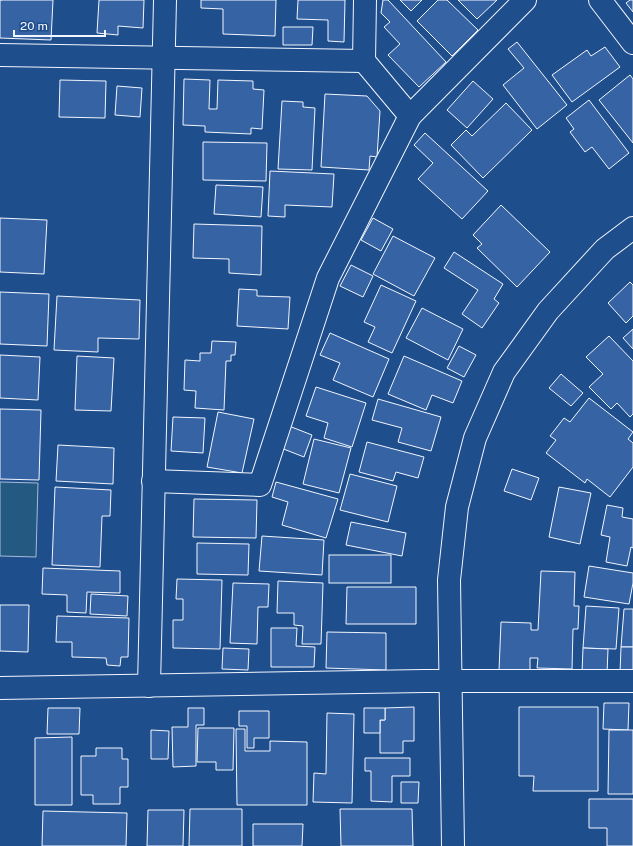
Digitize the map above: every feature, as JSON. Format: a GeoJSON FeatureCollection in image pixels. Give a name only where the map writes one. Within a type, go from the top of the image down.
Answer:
{"type":"FeatureCollection","features":[{"type":"Feature","properties":{"kind":"street"},"geometry":{"type":"LineString","coordinates":[[149,686],[165,0]]}},
{"type":"Feature","properties":{"kind":"street"},"geometry":{"type":"LineString","coordinates":[[365,0],[364,61],[410,116]]}},
{"type":"Feature","properties":{"kind":"street"},"geometry":{"type":"LineString","coordinates":[[153,481],[260,485],[328,278],[410,116],[525,0]]}},
{"type":"Feature","properties":{"kind":"street"},"geometry":{"type":"LineString","coordinates":[[600,0],[633,43]]}},
{"type":"Feature","properties":{"kind":"street"},"geometry":{"type":"LineString","coordinates":[[0,55],[364,61]]}},
{"type":"Feature","properties":{"kind":"street"},"geometry":{"type":"LineString","coordinates":[[453,846],[449,580],[457,507],[475,438],[504,372],[548,311],[605,249],[633,228]]}},
{"type":"Feature","properties":{"kind":"street"},"geometry":{"type":"LineString","coordinates":[[0,688],[451,681],[633,682]]}},
{"type":"Feature","properties":{"kind":"shaded area"},"geometry":{"type":"Polygon","coordinates":[[[0,482],[38,483],[36,557],[0,556],[0,482]]]}},
{"type":"Feature","properties":{"kind":"building"},"geometry":{"type":"Polygon","coordinates":[[[53,0],[51,40],[0,38],[0,1],[53,0]]]}},
{"type":"Feature","properties":{"kind":"building"},"geometry":{"type":"Polygon","coordinates":[[[99,0],[144,0],[143,28],[118,26],[118,35],[97,33],[99,0]]]}},
{"type":"Feature","properties":{"kind":"building"},"geometry":{"type":"Polygon","coordinates":[[[201,0],[276,0],[275,36],[223,34],[223,9],[201,8],[201,0]]]}},
{"type":"Feature","properties":{"kind":"building"},"geometry":{"type":"Polygon","coordinates":[[[298,0],[345,0],[344,42],[328,41],[328,20],[297,19],[298,0]]]}},
{"type":"Feature","properties":{"kind":"building"},"geometry":{"type":"Polygon","coordinates":[[[383,0],[388,0],[446,62],[419,87],[388,55],[400,44],[384,27],[390,22],[381,13],[383,0]]]}},
{"type":"Feature","properties":{"kind":"building"},"geometry":{"type":"Polygon","coordinates":[[[400,0],[422,0],[411,11],[400,0]]]}},
{"type":"Feature","properties":{"kind":"building"},"geometry":{"type":"Polygon","coordinates":[[[438,0],[447,0],[478,30],[452,56],[417,21],[438,0]]]}},
{"type":"Feature","properties":{"kind":"building"},"geometry":{"type":"Polygon","coordinates":[[[458,0],[497,0],[477,19],[458,0]]]}},
{"type":"Feature","properties":{"kind":"building"},"geometry":{"type":"Polygon","coordinates":[[[633,0],[633,12],[626,3],[633,0]]]}},
{"type":"Feature","properties":{"kind":"building"},"geometry":{"type":"Polygon","coordinates":[[[283,27],[313,27],[312,45],[283,45],[283,27]]]}},
{"type":"Feature","properties":{"kind":"building"},"geometry":{"type":"Polygon","coordinates":[[[517,42],[567,105],[537,129],[503,85],[524,68],[508,49],[517,42]]]}},
{"type":"Feature","properties":{"kind":"building"},"geometry":{"type":"Polygon","coordinates":[[[605,47],[620,67],[572,102],[552,75],[587,50],[591,56],[605,47]]]}},
{"type":"Feature","properties":{"kind":"building"},"geometry":{"type":"Polygon","coordinates":[[[630,75],[633,79],[633,143],[599,100],[630,75]]]}},
{"type":"Feature","properties":{"kind":"building"},"geometry":{"type":"Polygon","coordinates":[[[184,79],[210,80],[209,109],[217,109],[218,80],[253,81],[253,89],[264,90],[262,129],[251,128],[251,134],[205,132],[205,126],[183,125],[184,79]]]}},
{"type":"Feature","properties":{"kind":"building"},"geometry":{"type":"Polygon","coordinates":[[[60,80],[106,81],[105,118],[59,117],[60,80]]]}},
{"type":"Feature","properties":{"kind":"building"},"geometry":{"type":"Polygon","coordinates":[[[473,81],[493,99],[467,128],[447,110],[473,81]]]}},
{"type":"Feature","properties":{"kind":"building"},"geometry":{"type":"Polygon","coordinates":[[[117,86],[142,88],[140,117],[115,115],[117,86]]]}},
{"type":"Feature","properties":{"kind":"building"},"geometry":{"type":"Polygon","coordinates":[[[325,94],[367,96],[380,111],[377,157],[370,156],[369,170],[321,167],[325,94]]]}},
{"type":"Feature","properties":{"kind":"building"},"geometry":{"type":"Polygon","coordinates":[[[589,100],[629,153],[609,169],[592,147],[585,152],[570,132],[574,129],[566,118],[589,100]]]}},
{"type":"Feature","properties":{"kind":"building"},"geometry":{"type":"Polygon","coordinates":[[[282,101],[303,102],[303,107],[315,108],[312,170],[278,169],[282,101]]]}},
{"type":"Feature","properties":{"kind":"building"},"geometry":{"type":"Polygon","coordinates":[[[506,103],[532,130],[483,178],[451,145],[466,130],[472,136],[506,103]]]}},
{"type":"Feature","properties":{"kind":"building"},"geometry":{"type":"Polygon","coordinates":[[[425,133],[488,191],[462,219],[418,179],[433,163],[414,145],[425,133]]]}},
{"type":"Feature","properties":{"kind":"building"},"geometry":{"type":"Polygon","coordinates":[[[203,142],[267,143],[266,181],[203,180],[203,142]]]}},
{"type":"Feature","properties":{"kind":"building"},"geometry":{"type":"Polygon","coordinates":[[[270,171],[334,174],[332,207],[285,205],[285,217],[268,216],[270,171]]]}},
{"type":"Feature","properties":{"kind":"building"},"geometry":{"type":"Polygon","coordinates":[[[216,185],[263,187],[261,217],[214,214],[216,185]]]}},
{"type":"Feature","properties":{"kind":"building"},"geometry":{"type":"Polygon","coordinates":[[[501,205],[550,252],[517,287],[477,248],[482,244],[473,235],[501,205]]]}},
{"type":"Feature","properties":{"kind":"building"},"geometry":{"type":"Polygon","coordinates":[[[0,218],[47,220],[44,274],[0,272],[0,218]]]}},
{"type":"Feature","properties":{"kind":"building"},"geometry":{"type":"Polygon","coordinates":[[[373,218],[393,229],[381,251],[361,240],[373,218]]]}},
{"type":"Feature","properties":{"kind":"building"},"geometry":{"type":"Polygon","coordinates":[[[194,224],[262,226],[261,275],[229,273],[229,259],[193,258],[194,224]]]}},
{"type":"Feature","properties":{"kind":"building"},"geometry":{"type":"Polygon","coordinates":[[[393,236],[435,258],[414,296],[373,274],[393,236]]]}},
{"type":"Feature","properties":{"kind":"building"},"geometry":{"type":"Polygon","coordinates":[[[454,252],[503,284],[494,299],[499,303],[482,328],[462,314],[478,290],[444,268],[454,252]]]}},
{"type":"Feature","properties":{"kind":"building"},"geometry":{"type":"Polygon","coordinates":[[[351,265],[373,276],[363,297],[340,286],[351,265]]]}},
{"type":"Feature","properties":{"kind":"building"},"geometry":{"type":"Polygon","coordinates":[[[630,282],[633,285],[633,316],[626,323],[608,303],[630,282]]]}},
{"type":"Feature","properties":{"kind":"building"},"geometry":{"type":"Polygon","coordinates":[[[381,285],[416,301],[392,353],[368,342],[375,327],[364,322],[381,285]]]}},
{"type":"Feature","properties":{"kind":"building"},"geometry":{"type":"Polygon","coordinates":[[[239,289],[257,290],[257,296],[290,297],[288,329],[237,326],[239,289]]]}},
{"type":"Feature","properties":{"kind":"building"},"geometry":{"type":"Polygon","coordinates":[[[0,292],[49,294],[47,346],[0,344],[0,292]]]}},
{"type":"Feature","properties":{"kind":"building"},"geometry":{"type":"Polygon","coordinates":[[[57,296],[140,300],[139,339],[98,338],[98,352],[54,350],[57,296]]]}},
{"type":"Feature","properties":{"kind":"building"},"geometry":{"type":"Polygon","coordinates":[[[422,308],[463,329],[448,360],[406,338],[422,308]]]}},
{"type":"Feature","properties":{"kind":"building"},"geometry":{"type":"Polygon","coordinates":[[[633,329],[633,349],[623,338],[633,329]]]}},
{"type":"Feature","properties":{"kind":"building"},"geometry":{"type":"Polygon","coordinates":[[[330,333],[389,359],[373,397],[333,380],[340,363],[320,355],[330,333]]]}},
{"type":"Feature","properties":{"kind":"building"},"geometry":{"type":"Polygon","coordinates":[[[609,336],[633,361],[633,414],[630,417],[617,403],[611,409],[589,387],[603,374],[586,357],[609,336]]]}},
{"type":"Feature","properties":{"kind":"building"},"geometry":{"type":"Polygon","coordinates":[[[212,341],[236,342],[235,355],[231,355],[231,361],[226,361],[224,410],[195,408],[196,391],[184,390],[185,360],[200,361],[200,353],[211,353],[212,341]]]}},
{"type":"Feature","properties":{"kind":"building"},"geometry":{"type":"Polygon","coordinates":[[[459,346],[476,355],[464,377],[447,368],[459,346]]]}},
{"type":"Feature","properties":{"kind":"building"},"geometry":{"type":"Polygon","coordinates":[[[0,355],[40,357],[38,400],[0,398],[0,355]]]}},
{"type":"Feature","properties":{"kind":"building"},"geometry":{"type":"Polygon","coordinates":[[[77,356],[114,358],[111,411],[75,410],[77,356]]]}},
{"type":"Feature","properties":{"kind":"building"},"geometry":{"type":"Polygon","coordinates":[[[404,356],[462,381],[453,403],[432,395],[426,410],[388,394],[404,356]]]}},
{"type":"Feature","properties":{"kind":"building"},"geometry":{"type":"Polygon","coordinates":[[[561,374],[583,393],[571,406],[549,388],[561,374]]]}},
{"type":"Feature","properties":{"kind":"building"},"geometry":{"type":"Polygon","coordinates":[[[316,387],[366,403],[352,447],[324,438],[328,423],[306,416],[316,387]]]}},
{"type":"Feature","properties":{"kind":"building"},"geometry":{"type":"Polygon","coordinates":[[[589,398],[633,432],[628,439],[633,443],[633,467],[610,497],[587,479],[585,483],[546,453],[556,440],[550,436],[564,418],[570,422],[589,398]]]}},
{"type":"Feature","properties":{"kind":"building"},"geometry":{"type":"Polygon","coordinates":[[[378,399],[441,417],[431,451],[398,442],[402,428],[372,420],[378,399]]]}},
{"type":"Feature","properties":{"kind":"building"},"geometry":{"type":"Polygon","coordinates":[[[0,409],[41,410],[39,480],[0,479],[0,409]]]}},
{"type":"Feature","properties":{"kind":"building"},"geometry":{"type":"Polygon","coordinates":[[[218,412],[254,419],[242,473],[207,467],[218,412]]]}},
{"type":"Feature","properties":{"kind":"building"},"geometry":{"type":"Polygon","coordinates":[[[173,417],[205,418],[203,453],[171,451],[173,417]]]}},
{"type":"Feature","properties":{"kind":"building"},"geometry":{"type":"Polygon","coordinates":[[[289,426],[312,435],[304,457],[281,448],[289,426]]]}},
{"type":"Feature","properties":{"kind":"building"},"geometry":{"type":"Polygon","coordinates":[[[314,439],[351,448],[339,493],[303,484],[314,439]]]}},
{"type":"Feature","properties":{"kind":"building"},"geometry":{"type":"Polygon","coordinates":[[[367,442],[424,457],[418,478],[396,472],[393,481],[359,472],[367,442]]]}},
{"type":"Feature","properties":{"kind":"building"},"geometry":{"type":"Polygon","coordinates":[[[58,445],[114,448],[113,484],[56,481],[58,445]]]}},
{"type":"Feature","properties":{"kind":"building"},"geometry":{"type":"Polygon","coordinates":[[[512,469],[539,478],[531,500],[504,491],[512,469]]]}},
{"type":"Feature","properties":{"kind":"building"},"geometry":{"type":"Polygon","coordinates":[[[350,474],[397,486],[388,522],[340,510],[350,474]]]}},
{"type":"Feature","properties":{"kind":"building"},"geometry":{"type":"Polygon","coordinates":[[[276,482],[338,499],[326,538],[282,525],[288,502],[272,497],[276,482]]]}},
{"type":"Feature","properties":{"kind":"building"},"geometry":{"type":"Polygon","coordinates":[[[55,487],[111,490],[110,516],[102,516],[100,567],[52,565],[55,487]]]}},
{"type":"Feature","properties":{"kind":"building"},"geometry":{"type":"Polygon","coordinates":[[[559,487],[591,493],[580,544],[549,537],[559,487]]]}},
{"type":"Feature","properties":{"kind":"building"},"geometry":{"type":"Polygon","coordinates":[[[194,499],[257,500],[256,538],[193,537],[194,499]]]}},
{"type":"Feature","properties":{"kind":"building"},"geometry":{"type":"Polygon","coordinates":[[[607,505],[623,508],[622,517],[633,519],[633,548],[631,547],[627,566],[606,562],[610,537],[601,535],[607,505]]]}},
{"type":"Feature","properties":{"kind":"building"},"geometry":{"type":"Polygon","coordinates":[[[351,522],[406,533],[402,556],[346,545],[351,522]]]}},
{"type":"Feature","properties":{"kind":"building"},"geometry":{"type":"Polygon","coordinates":[[[262,536],[324,540],[322,575],[259,571],[262,536]]]}},
{"type":"Feature","properties":{"kind":"building"},"geometry":{"type":"Polygon","coordinates":[[[197,543],[249,544],[248,575],[197,574],[197,543]]]}},
{"type":"Feature","properties":{"kind":"building"},"geometry":{"type":"Polygon","coordinates":[[[329,555],[391,555],[391,583],[329,583],[329,555]]]}},
{"type":"Feature","properties":{"kind":"building"},"geometry":{"type":"Polygon","coordinates":[[[589,566],[633,573],[633,583],[629,604],[584,597],[589,566]]]}},
{"type":"Feature","properties":{"kind":"building"},"geometry":{"type":"Polygon","coordinates":[[[43,568],[120,571],[120,593],[87,592],[86,613],[67,612],[67,595],[42,594],[43,568]]]}},
{"type":"Feature","properties":{"kind":"building"},"geometry":{"type":"Polygon","coordinates":[[[541,571],[575,572],[574,606],[579,606],[578,629],[573,629],[572,669],[537,668],[538,658],[530,658],[530,672],[499,671],[501,622],[531,623],[531,630],[538,630],[541,571]]]}},
{"type":"Feature","properties":{"kind":"building"},"geometry":{"type":"Polygon","coordinates":[[[177,579],[222,580],[220,649],[173,648],[173,620],[183,620],[183,599],[176,599],[177,579]]]}},
{"type":"Feature","properties":{"kind":"building"},"geometry":{"type":"Polygon","coordinates":[[[278,581],[323,583],[321,644],[302,644],[303,626],[294,625],[294,613],[277,613],[278,581]]]}},
{"type":"Feature","properties":{"kind":"building"},"geometry":{"type":"Polygon","coordinates":[[[233,583],[269,584],[268,607],[258,607],[257,644],[230,643],[233,583]]]}},
{"type":"Feature","properties":{"kind":"building"},"geometry":{"type":"Polygon","coordinates":[[[347,587],[416,587],[416,624],[346,624],[347,587]]]}},
{"type":"Feature","properties":{"kind":"building"},"geometry":{"type":"Polygon","coordinates":[[[91,594],[128,596],[127,616],[90,614],[91,594]]]}},
{"type":"Feature","properties":{"kind":"building"},"geometry":{"type":"Polygon","coordinates":[[[0,605],[29,605],[28,652],[0,651],[0,605]]]}},
{"type":"Feature","properties":{"kind":"building"},"geometry":{"type":"Polygon","coordinates":[[[586,606],[619,608],[616,649],[583,648],[586,606]]]}},
{"type":"Feature","properties":{"kind":"building"},"geometry":{"type":"Polygon","coordinates":[[[624,609],[633,609],[633,647],[621,647],[624,609]]]}},
{"type":"Feature","properties":{"kind":"building"},"geometry":{"type":"Polygon","coordinates":[[[57,616],[129,618],[128,657],[121,657],[120,666],[107,665],[106,658],[72,657],[72,642],[56,642],[57,616]]]}},
{"type":"Feature","properties":{"kind":"building"},"geometry":{"type":"Polygon","coordinates":[[[271,628],[297,628],[296,646],[315,647],[314,667],[271,667],[271,628]]]}},
{"type":"Feature","properties":{"kind":"building"},"geometry":{"type":"Polygon","coordinates":[[[327,632],[386,633],[386,670],[326,668],[327,632]]]}},
{"type":"Feature","properties":{"kind":"building"},"geometry":{"type":"Polygon","coordinates":[[[621,647],[633,647],[633,674],[620,673],[621,647]]]}},
{"type":"Feature","properties":{"kind":"building"},"geometry":{"type":"Polygon","coordinates":[[[223,648],[249,649],[248,670],[222,669],[223,648]]]}},
{"type":"Feature","properties":{"kind":"building"},"geometry":{"type":"Polygon","coordinates":[[[583,648],[608,649],[607,674],[582,673],[583,648]]]}},
{"type":"Feature","properties":{"kind":"building"},"geometry":{"type":"Polygon","coordinates":[[[604,703],[629,703],[628,730],[603,729],[604,703]]]}},
{"type":"Feature","properties":{"kind":"building"},"geometry":{"type":"Polygon","coordinates":[[[414,707],[414,741],[403,741],[403,753],[380,753],[380,720],[385,720],[385,708],[414,707]]]}},
{"type":"Feature","properties":{"kind":"building"},"geometry":{"type":"Polygon","coordinates":[[[519,707],[598,707],[598,791],[533,791],[534,776],[519,776],[519,707]]]}},
{"type":"Feature","properties":{"kind":"building"},"geometry":{"type":"Polygon","coordinates":[[[48,708],[80,708],[79,734],[47,734],[48,708]]]}},
{"type":"Feature","properties":{"kind":"building"},"geometry":{"type":"Polygon","coordinates":[[[188,708],[204,708],[204,725],[196,725],[196,766],[173,767],[172,727],[188,727],[188,708]]]}},
{"type":"Feature","properties":{"kind":"building"},"geometry":{"type":"Polygon","coordinates":[[[364,708],[385,708],[385,720],[380,720],[380,733],[364,733],[364,708]]]}},
{"type":"Feature","properties":{"kind":"building"},"geometry":{"type":"Polygon","coordinates":[[[239,711],[269,711],[269,738],[254,738],[254,748],[247,748],[247,726],[239,726],[239,711]]]}},
{"type":"Feature","properties":{"kind":"building"},"geometry":{"type":"Polygon","coordinates":[[[327,713],[354,714],[352,803],[313,802],[314,773],[326,774],[327,713]]]}},
{"type":"Feature","properties":{"kind":"building"},"geometry":{"type":"Polygon","coordinates":[[[198,728],[234,728],[233,770],[216,770],[216,762],[197,762],[198,728]]]}},
{"type":"Feature","properties":{"kind":"building"},"geometry":{"type":"Polygon","coordinates":[[[236,729],[245,729],[245,751],[270,751],[270,741],[307,742],[307,805],[237,805],[236,729]]]}},
{"type":"Feature","properties":{"kind":"building"},"geometry":{"type":"Polygon","coordinates":[[[151,730],[169,731],[168,759],[151,759],[151,730]]]}},
{"type":"Feature","properties":{"kind":"building"},"geometry":{"type":"Polygon","coordinates":[[[609,730],[633,730],[633,794],[608,794],[609,730]]]}},
{"type":"Feature","properties":{"kind":"building"},"geometry":{"type":"Polygon","coordinates":[[[72,737],[72,805],[35,805],[35,738],[72,737]]]}},
{"type":"Feature","properties":{"kind":"building"},"geometry":{"type":"Polygon","coordinates":[[[96,748],[122,748],[122,759],[128,759],[128,787],[120,787],[120,804],[93,804],[93,795],[81,795],[81,756],[96,756],[96,748]]]}},
{"type":"Feature","properties":{"kind":"building"},"geometry":{"type":"Polygon","coordinates":[[[365,758],[410,758],[410,776],[392,776],[392,802],[371,801],[371,771],[365,771],[365,758]]]}},
{"type":"Feature","properties":{"kind":"building"},"geometry":{"type":"Polygon","coordinates":[[[401,782],[419,782],[418,803],[401,803],[401,782]]]}},
{"type":"Feature","properties":{"kind":"building"},"geometry":{"type":"Polygon","coordinates":[[[589,799],[633,799],[633,846],[607,846],[607,828],[589,828],[589,799]]]}},
{"type":"Feature","properties":{"kind":"building"},"geometry":{"type":"Polygon","coordinates":[[[190,809],[242,809],[242,846],[189,846],[190,809]]]}},
{"type":"Feature","properties":{"kind":"building"},"geometry":{"type":"Polygon","coordinates":[[[340,809],[412,809],[413,846],[341,846],[340,809]]]}},
{"type":"Feature","properties":{"kind":"building"},"geometry":{"type":"Polygon","coordinates":[[[148,810],[184,810],[183,846],[147,846],[148,810]]]}},
{"type":"Feature","properties":{"kind":"building"},"geometry":{"type":"Polygon","coordinates":[[[43,811],[127,813],[126,846],[42,846],[43,811]]]}},
{"type":"Feature","properties":{"kind":"building"},"geometry":{"type":"Polygon","coordinates":[[[253,824],[303,824],[302,846],[253,846],[253,824]]]}}]}
